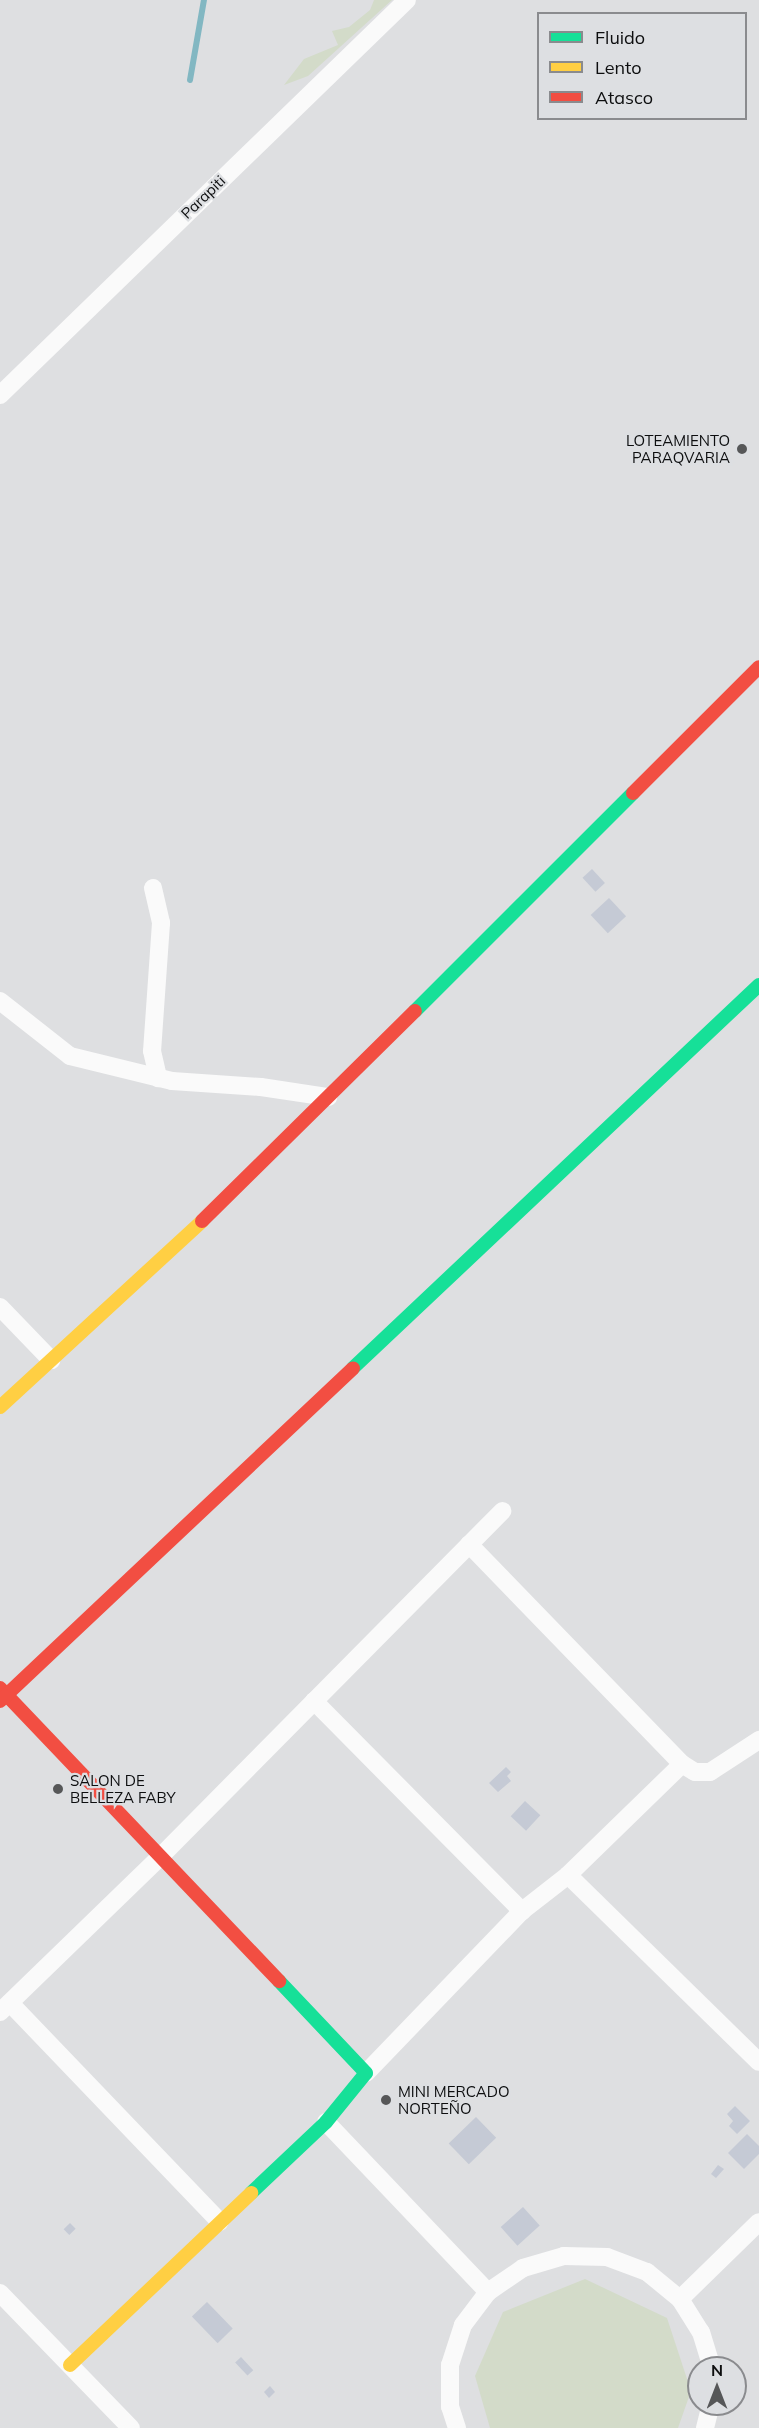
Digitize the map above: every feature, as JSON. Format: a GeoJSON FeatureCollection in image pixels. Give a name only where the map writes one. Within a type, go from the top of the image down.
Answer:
{"type":"FeatureCollection","features":[{"type":"Feature","properties":{"kind":"street","name":"Parapiti"},"geometry":{"type":"LineString","coordinates":[[0,395],[407,0]]}},
{"type":"Feature","properties":{"kind":"street"},"geometry":{"type":"LineString","coordinates":[[0,1407],[220,1205],[759,667]]}},
{"type":"Feature","properties":{"kind":"street"},"geometry":{"type":"LineString","coordinates":[[153,888],[161,923],[152,1051],[158,1078]]}},
{"type":"Feature","properties":{"kind":"street"},"geometry":{"type":"LineString","coordinates":[[366,2073],[162,1856],[2,1695],[759,985]]}},
{"type":"Feature","properties":{"kind":"street"},"geometry":{"type":"LineString","coordinates":[[0,1001],[70,1056],[158,1078],[328,1097]]}},
{"type":"Feature","properties":{"kind":"street"},"geometry":{"type":"LineString","coordinates":[[0,1307],[51,1360]]}},
{"type":"Feature","properties":{"kind":"street"},"geometry":{"type":"LineString","coordinates":[[220,2222],[5,2007],[162,1856],[502,1511]]}},
{"type":"Feature","properties":{"kind":"street"},"geometry":{"type":"LineString","coordinates":[[469,1544],[682,1764],[695,1772],[710,1772],[759,1740]]}},
{"type":"Feature","properties":{"kind":"street"},"geometry":{"type":"LineString","coordinates":[[314,1701],[522,1911]]}},
{"type":"Feature","properties":{"kind":"street"},"geometry":{"type":"LineString","coordinates":[[70,2365],[326,2122],[366,2073],[522,1911],[568,1875],[682,1764]]}},
{"type":"Feature","properties":{"kind":"street"},"geometry":{"type":"LineString","coordinates":[[568,1875],[759,2062]]}},
{"type":"Feature","properties":{"kind":"street"},"geometry":{"type":"LineString","coordinates":[[326,2122],[488,2292]]}},
{"type":"Feature","properties":{"kind":"street"},"geometry":{"type":"LineString","coordinates":[[680,2299],[759,2222]]}},
{"type":"Feature","properties":{"kind":"street"},"geometry":{"type":"LineString","coordinates":[[457,2428],[450,2407],[450,2365],[463,2325],[488,2292],[523,2268],[564,2256],[607,2257],[647,2272],[680,2299],[701,2332],[708,2356]]}},
{"type":"Feature","properties":{"kind":"street"},"geometry":{"type":"LineString","coordinates":[[0,2293],[132,2428]]}},
{"type":"Feature","properties":{"kind":"green space"},"geometry":{"type":"Polygon","coordinates":[[[374,0],[392,0],[308,76],[284,85],[304,59],[338,45],[332,31],[349,27],[370,10],[374,0]]]}},
{"type":"Feature","properties":{"kind":"green space"},"geometry":{"type":"Polygon","coordinates":[[[585,2279],[667,2318],[687,2379],[687,2402],[678,2428],[490,2428],[475,2376],[503,2312],[585,2279]]]}},
{"type":"Feature","properties":{"kind":"building"},"geometry":{"type":"Polygon","coordinates":[[[592,869],[605,883],[595,892],[582,878],[592,869]]]}},
{"type":"Feature","properties":{"kind":"building"},"geometry":{"type":"Polygon","coordinates":[[[609,898],[626,916],[608,933],[591,915],[609,898]]]}},
{"type":"Feature","properties":{"kind":"building"},"geometry":{"type":"Polygon","coordinates":[[[506,1767],[511,1772],[507,1776],[511,1781],[498,1792],[489,1783],[506,1767]]]}},
{"type":"Feature","properties":{"kind":"building"},"geometry":{"type":"Polygon","coordinates":[[[525,1801],[540,1815],[526,1831],[511,1816],[525,1801]]]}},
{"type":"Feature","properties":{"kind":"building"},"geometry":{"type":"Polygon","coordinates":[[[735,2106],[750,2121],[737,2134],[729,2126],[733,2121],[727,2114],[735,2106]]]}},
{"type":"Feature","properties":{"kind":"building"},"geometry":{"type":"Polygon","coordinates":[[[476,2117],[496,2138],[469,2164],[449,2143],[476,2117]]]}},
{"type":"Feature","properties":{"kind":"building"},"geometry":{"type":"Polygon","coordinates":[[[747,2134],[759,2146],[759,2154],[744,2169],[728,2153],[747,2134]]]}},
{"type":"Feature","properties":{"kind":"building"},"geometry":{"type":"Polygon","coordinates":[[[718,2165],[724,2169],[716,2178],[711,2174],[718,2165]]]}},
{"type":"Feature","properties":{"kind":"building"},"geometry":{"type":"Polygon","coordinates":[[[523,2207],[540,2226],[517,2246],[501,2227],[523,2207]]]}},
{"type":"Feature","properties":{"kind":"building"},"geometry":{"type":"Polygon","coordinates":[[[70,2223],[76,2229],[69,2235],[64,2229],[70,2223]]]}},
{"type":"Feature","properties":{"kind":"building"},"geometry":{"type":"Polygon","coordinates":[[[207,2302],[233,2329],[218,2343],[192,2317],[207,2302]]]}},
{"type":"Feature","properties":{"kind":"building"},"geometry":{"type":"Polygon","coordinates":[[[241,2357],[253,2370],[247,2376],[235,2362],[241,2357]]]}},
{"type":"Feature","properties":{"kind":"building"},"geometry":{"type":"Polygon","coordinates":[[[270,2386],[275,2392],[269,2398],[264,2392],[270,2386]]]}},
{"type":"Feature","properties":{"kind":"waterway"},"geometry":{"type":"LineString","coordinates":[[190,80],[204,0]]}},
{"type":"Feature","properties":{"kind":"traffic: fast"},"geometry":{"type":"LineString","coordinates":[[415,1011],[633,793]]}},
{"type":"Feature","properties":{"kind":"traffic: fast"},"geometry":{"type":"LineString","coordinates":[[353,1368],[759,985]]}},
{"type":"Feature","properties":{"kind":"traffic: fast"},"geometry":{"type":"LineString","coordinates":[[251,2193],[326,2122],[366,2073],[279,1981]]}},
{"type":"Feature","properties":{"kind":"traffic: slow"},"geometry":{"type":"LineString","coordinates":[[0,1407],[202,1221]]}},
{"type":"Feature","properties":{"kind":"traffic: slow"},"geometry":{"type":"LineString","coordinates":[[70,2365],[251,2193]]}},
{"type":"Feature","properties":{"kind":"traffic: jam"},"geometry":{"type":"LineString","coordinates":[[633,793],[759,667]]}},
{"type":"Feature","properties":{"kind":"traffic: jam"},"geometry":{"type":"LineString","coordinates":[[202,1221],[415,1011]]}},
{"type":"Feature","properties":{"kind":"traffic: jam"},"geometry":{"type":"LineString","coordinates":[[0,1701],[353,1368]]}},
{"type":"Feature","properties":{"kind":"traffic: jam"},"geometry":{"type":"LineString","coordinates":[[0,1688],[279,1981]]}},
{"type":"Feature","properties":{"kind":"place","name":"LOTEAMIENTO PARAQVARIA"},"geometry":{"type":"Point","coordinates":[742,449]}},
{"type":"Feature","properties":{"kind":"place","name":"SALON DE BELLEZA FABY"},"geometry":{"type":"Point","coordinates":[58,1789]}},
{"type":"Feature","properties":{"kind":"place","name":"MINI MERCADO NORTEÑO"},"geometry":{"type":"Point","coordinates":[386,2100]}}]}
